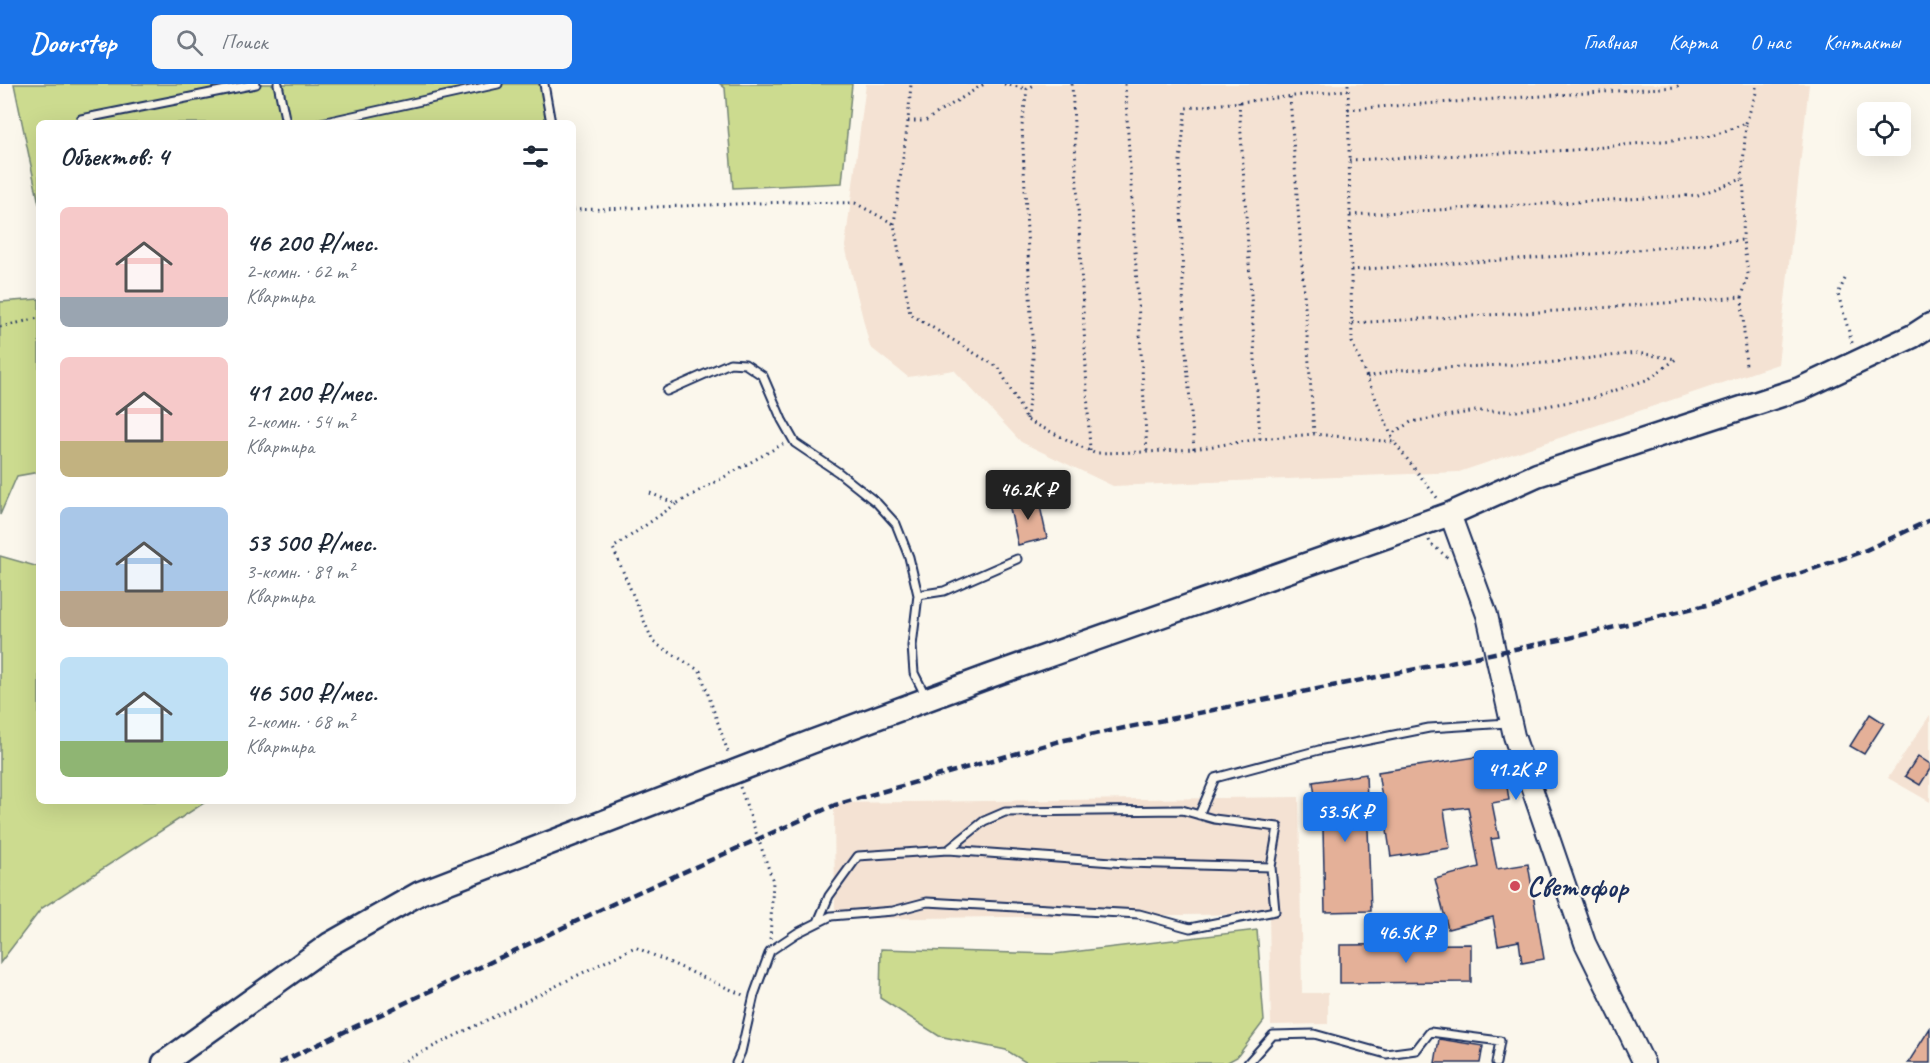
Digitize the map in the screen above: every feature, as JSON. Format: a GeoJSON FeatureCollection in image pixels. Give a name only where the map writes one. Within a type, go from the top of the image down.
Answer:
{"type":"FeatureCollection","features":[{"type":"Feature","properties":{"kind":"main road"},"geometry":{"type":"LineString","coordinates":[[165,1063],[330,944],[420,892],[927,699],[1450,514],[1537,475],[1800,389],[1913,336],[1930,325]]}},
{"type":"Feature","properties":{"kind":"main road"},"geometry":{"type":"LineString","coordinates":[[1450,514],[1487,615],[1514,736],[1585,943],[1644,1063]]}},
{"type":"Feature","properties":{"kind":"lane"},"geometry":{"type":"LineString","coordinates":[[81,119],[256,84]]}},
{"type":"Feature","properties":{"kind":"lane"},"geometry":{"type":"LineString","coordinates":[[278,84],[285,120]]}},
{"type":"Feature","properties":{"kind":"lane"},"geometry":{"type":"LineString","coordinates":[[335,120],[498,84]]}},
{"type":"Feature","properties":{"kind":"lane"},"geometry":{"type":"LineString","coordinates":[[544,84],[550,120]]}},
{"type":"Feature","properties":{"kind":"lane"},"geometry":{"type":"LineString","coordinates":[[667,391],[729,363],[745,364],[764,376],[782,420],[795,442],[877,503],[896,524],[909,557],[918,595],[912,646],[914,673],[927,699]]}},
{"type":"Feature","properties":{"kind":"lane"},"geometry":{"type":"LineString","coordinates":[[918,595],[944,591],[1017,559]]}},
{"type":"Feature","properties":{"kind":"lane"},"geometry":{"type":"LineString","coordinates":[[1199,815],[1215,778],[1319,750],[1429,728],[1511,723]]}},
{"type":"Feature","properties":{"kind":"lane"},"geometry":{"type":"LineString","coordinates":[[736,1063],[741,1052],[753,1000],[770,951],[797,933],[831,916],[893,911],[927,902],[1139,914],[1190,928],[1275,910],[1270,867],[1278,828],[1214,819],[1182,810],[1005,812],[984,821],[948,850]]}},
{"type":"Feature","properties":{"kind":"lane"},"geometry":{"type":"LineString","coordinates":[[818,922],[829,896],[858,856],[948,850],[1126,863],[1270,867]]}},
{"type":"Feature","properties":{"kind":"lane"},"geometry":{"type":"LineString","coordinates":[[1248,1063],[1273,1035],[1314,1034],[1386,1054],[1416,1050],[1430,1032],[1500,1041],[1496,1063]]}},
{"type":"Feature","properties":{"kind":"path"},"geometry":{"type":"LineString","coordinates":[[911,84],[894,224],[910,314],[999,368],[1027,420],[1094,453],[1194,449],[1314,434],[1394,442]]}},
{"type":"Feature","properties":{"kind":"path"},"geometry":{"type":"LineString","coordinates":[[908,122],[925,120],[984,84]]}},
{"type":"Feature","properties":{"kind":"path"},"geometry":{"type":"LineString","coordinates":[[1004,84],[1028,89],[1036,84]]}},
{"type":"Feature","properties":{"kind":"path"},"geometry":{"type":"LineString","coordinates":[[1072,84],[1090,451]]}},
{"type":"Feature","properties":{"kind":"path"},"geometry":{"type":"LineString","coordinates":[[1125,84],[1147,452]]}},
{"type":"Feature","properties":{"kind":"path"},"geometry":{"type":"LineString","coordinates":[[1348,84],[1352,342],[1394,442],[1450,514]]}},
{"type":"Feature","properties":{"kind":"path"},"geometry":{"type":"LineString","coordinates":[[1348,109],[1676,87],[1682,84]]}},
{"type":"Feature","properties":{"kind":"path"},"geometry":{"type":"LineString","coordinates":[[1746,368],[1742,297],[1748,274],[1743,240],[1742,178],[1746,123],[1756,93],[1756,84]]}},
{"type":"Feature","properties":{"kind":"path"},"geometry":{"type":"LineString","coordinates":[[1027,420],[1033,358],[1022,126],[1028,89]]}},
{"type":"Feature","properties":{"kind":"path"},"geometry":{"type":"LineString","coordinates":[[1194,449],[1184,328],[1180,161],[1186,108],[1348,90]]}},
{"type":"Feature","properties":{"kind":"path"},"geometry":{"type":"LineString","coordinates":[[1290,97],[1314,434]]}},
{"type":"Feature","properties":{"kind":"path"},"geometry":{"type":"LineString","coordinates":[[1239,102],[1260,439]]}},
{"type":"Feature","properties":{"kind":"path"},"geometry":{"type":"LineString","coordinates":[[1349,160],[1574,150],[1712,135],[1746,123]]}},
{"type":"Feature","properties":{"kind":"path"},"geometry":{"type":"LineString","coordinates":[[1350,214],[1698,195],[1742,178]]}},
{"type":"Feature","properties":{"kind":"path"},"geometry":{"type":"LineString","coordinates":[[576,210],[789,202],[855,203],[894,224]]}},
{"type":"Feature","properties":{"kind":"path"},"geometry":{"type":"LineString","coordinates":[[1351,270],[1593,254],[1743,240]]}},
{"type":"Feature","properties":{"kind":"path"},"geometry":{"type":"LineString","coordinates":[[1845,279],[1838,294],[1858,362]]}},
{"type":"Feature","properties":{"kind":"path"},"geometry":{"type":"LineString","coordinates":[[1352,323],[1742,297]]}},
{"type":"Feature","properties":{"kind":"path"},"geometry":{"type":"LineString","coordinates":[[0,327],[36,319]]}},
{"type":"Feature","properties":{"kind":"path"},"geometry":{"type":"LineString","coordinates":[[1367,377],[1399,370],[1546,363],[1638,353],[1676,359],[1649,379],[1593,398],[1517,411],[1476,411],[1411,422],[1391,434]]}},
{"type":"Feature","properties":{"kind":"path"},"geometry":{"type":"LineString","coordinates":[[770,951],[773,881],[700,670],[653,642],[613,548],[676,504],[793,439]]}},
{"type":"Feature","properties":{"kind":"path"},"geometry":{"type":"LineString","coordinates":[[650,493],[676,504]]}},
{"type":"Feature","properties":{"kind":"path"},"geometry":{"type":"LineString","coordinates":[[400,1063],[635,947],[753,1000]]}},
{"type":"Feature","properties":{"kind":"shaded area"},"geometry":{"type":"Polygon","coordinates":[[[866,84],[1809,84],[1778,364],[1459,472],[1113,486],[1021,442],[954,370],[908,377],[870,347],[845,246],[866,84]]]}},
{"type":"Feature","properties":{"kind":"shaded area"},"geometry":{"type":"Polygon","coordinates":[[[1930,715],[1930,802],[1888,778],[1930,715]]]}},
{"type":"Feature","properties":{"kind":"shaded area"},"geometry":{"type":"Polygon","coordinates":[[[1299,797],[1302,993],[1328,993],[1328,1024],[1271,1025],[1269,914],[835,919],[834,803],[1299,797]]]}},
{"type":"Feature","properties":{"kind":"green space"},"geometry":{"type":"Polygon","coordinates":[[[14,84],[541,84],[548,120],[36,120],[36,190],[14,84]]]}},
{"type":"Feature","properties":{"kind":"green space"},"geometry":{"type":"Polygon","coordinates":[[[720,84],[852,84],[842,183],[733,188],[725,88],[720,84]]]}},
{"type":"Feature","properties":{"kind":"green space"},"geometry":{"type":"Polygon","coordinates":[[[36,299],[36,473],[17,476],[0,515],[0,302],[36,299]]]}},
{"type":"Feature","properties":{"kind":"green space"},"geometry":{"type":"Polygon","coordinates":[[[0,556],[36,566],[36,804],[202,804],[42,908],[0,963],[0,556]]]}},
{"type":"Feature","properties":{"kind":"green space"},"geometry":{"type":"Polygon","coordinates":[[[1257,930],[1264,1021],[1237,1057],[1226,1063],[1027,1063],[1006,1050],[939,1036],[880,998],[881,949],[1055,954],[1257,930]]]}},
{"type":"Feature","properties":{"kind":"building"},"geometry":{"type":"Polygon","coordinates":[[[1038,497],[1047,538],[1018,545],[1009,504],[1038,497]]]}},
{"type":"Feature","properties":{"kind":"building"},"geometry":{"type":"Polygon","coordinates":[[[1870,714],[1884,723],[1864,754],[1850,746],[1870,714]]]}},
{"type":"Feature","properties":{"kind":"building"},"geometry":{"type":"Polygon","coordinates":[[[1502,753],[1509,800],[1492,803],[1499,838],[1491,839],[1497,869],[1528,864],[1544,959],[1522,963],[1519,941],[1498,945],[1493,917],[1448,929],[1435,879],[1479,867],[1468,807],[1444,810],[1450,848],[1391,857],[1378,772],[1502,753]]]}},
{"type":"Feature","properties":{"kind":"building"},"geometry":{"type":"Polygon","coordinates":[[[1918,756],[1930,764],[1930,769],[1920,785],[1905,776],[1918,756]]]}},
{"type":"Feature","properties":{"kind":"building"},"geometry":{"type":"Polygon","coordinates":[[[1366,774],[1371,911],[1325,912],[1323,829],[1320,829],[1313,782],[1366,774]]]}},
{"type":"Feature","properties":{"kind":"building"},"geometry":{"type":"Polygon","coordinates":[[[1471,944],[1471,982],[1340,983],[1340,945],[1471,944]]]}},
{"type":"Feature","properties":{"kind":"building"},"geometry":{"type":"Polygon","coordinates":[[[1930,1028],[1930,1063],[1908,1063],[1930,1028]]]}},
{"type":"Feature","properties":{"kind":"building"},"geometry":{"type":"Polygon","coordinates":[[[1439,1039],[1483,1046],[1480,1063],[1435,1063],[1439,1039]]]}},
{"type":"Feature","properties":{"kind":"railway"},"geometry":{"type":"LineString","coordinates":[[279,1063],[625,898],[835,805],[1060,741],[1569,638],[1719,602],[1866,550],[1930,520]]}},
{"type":"Feature","properties":{"kind":"place","name":"Светофор"},"geometry":{"type":"Point","coordinates":[1515,886]}}]}
